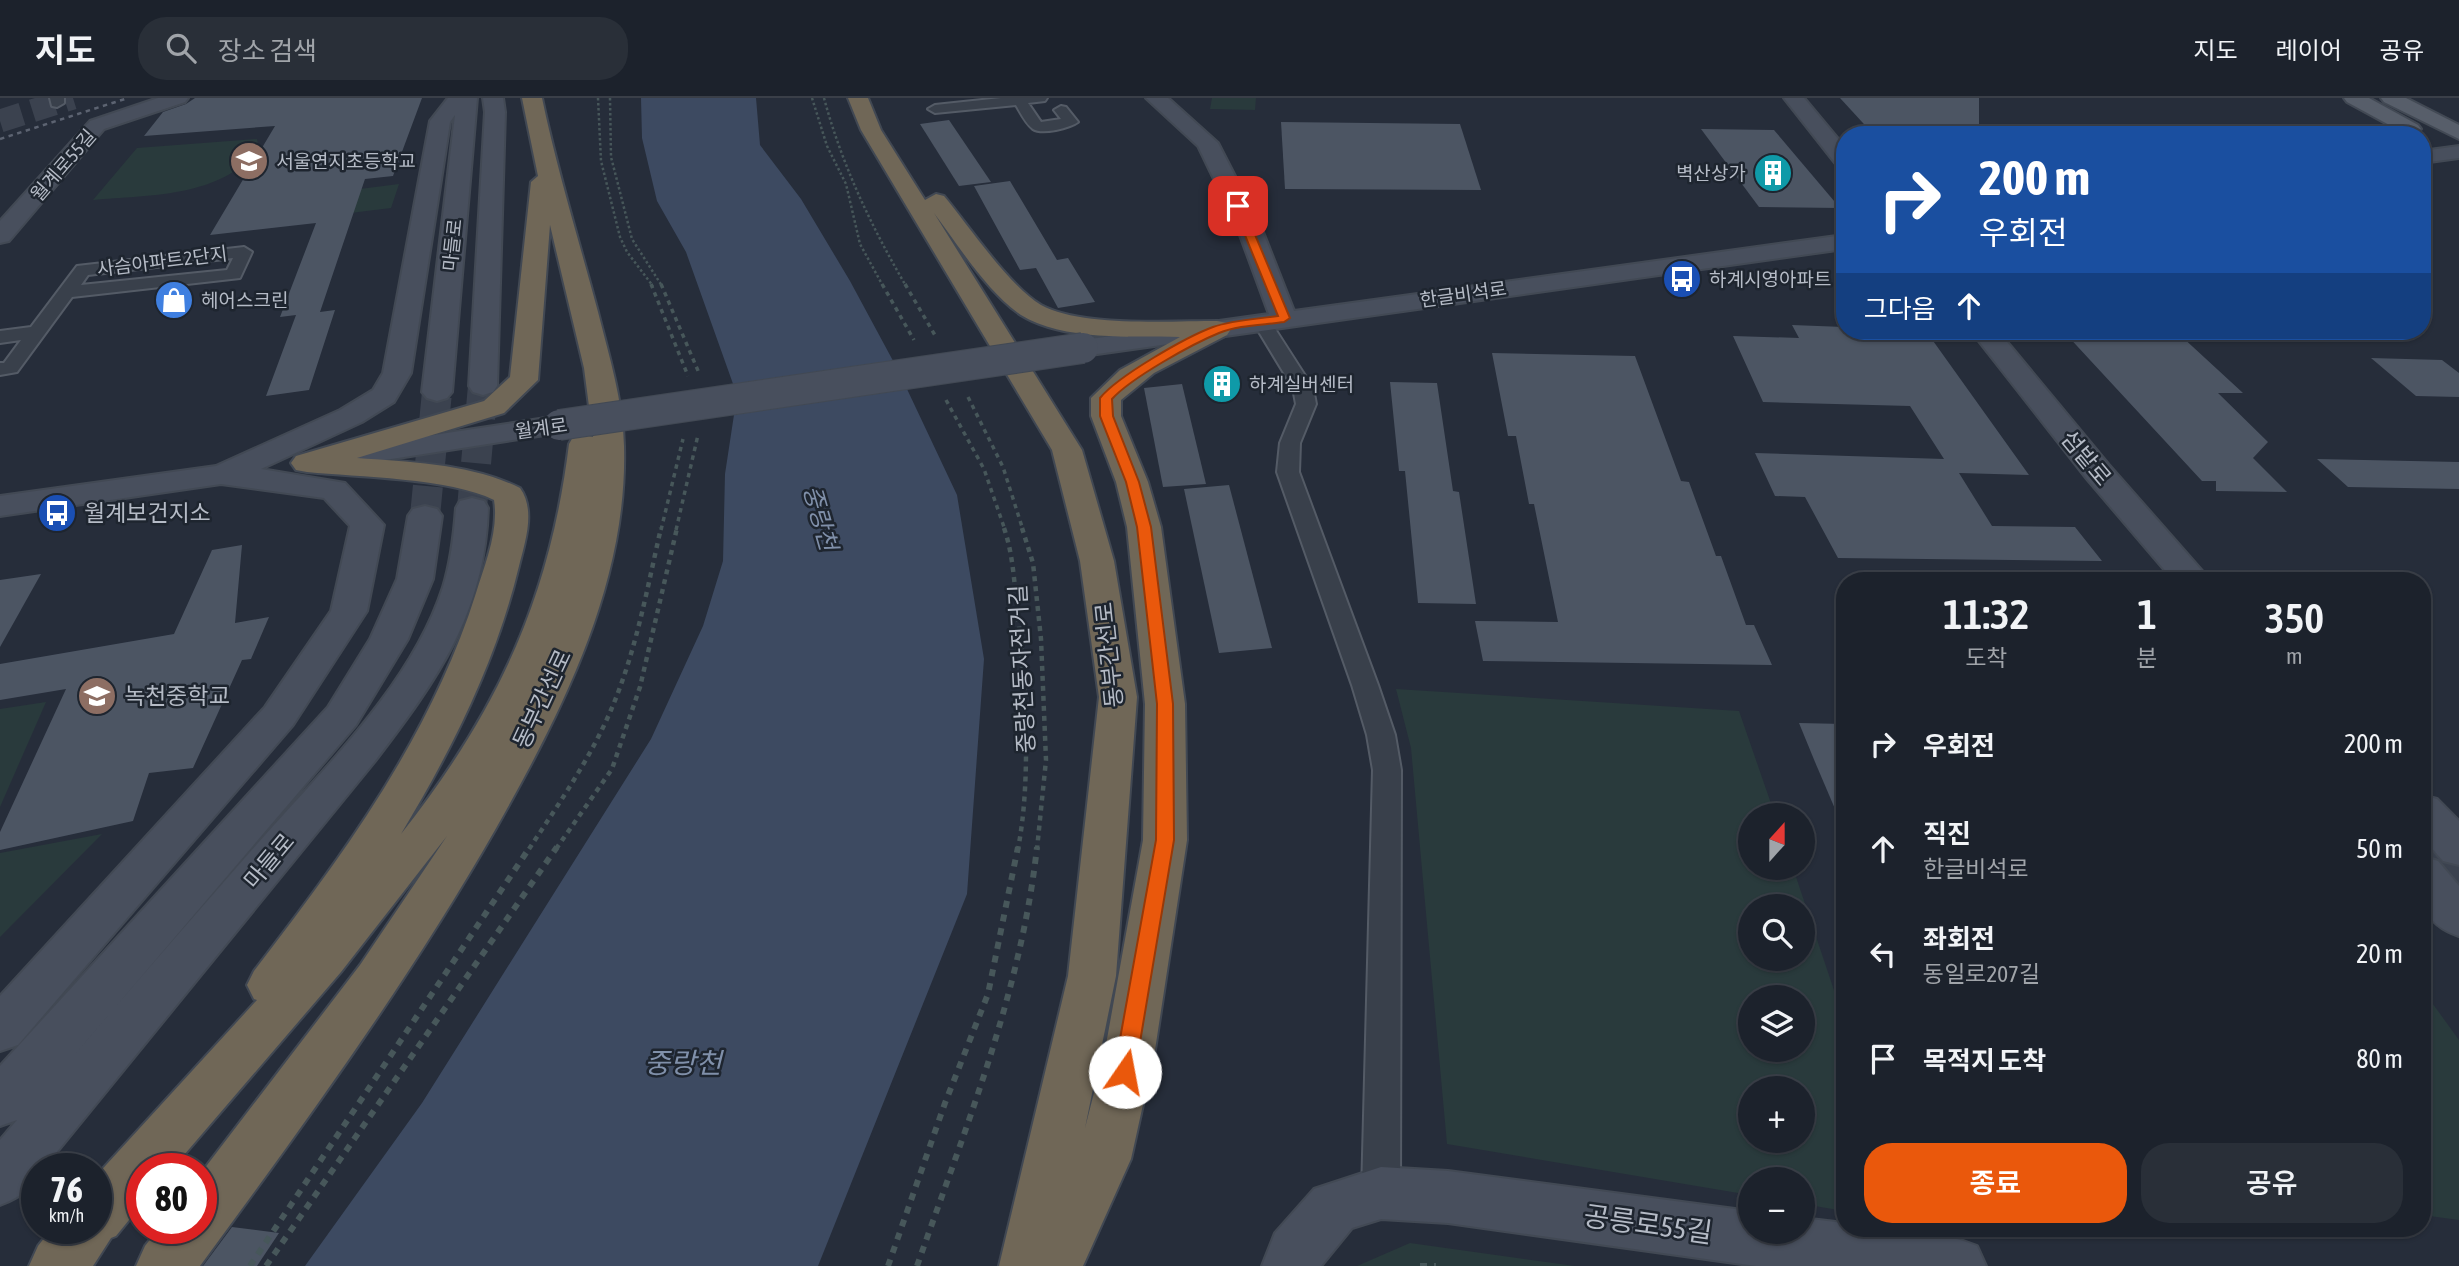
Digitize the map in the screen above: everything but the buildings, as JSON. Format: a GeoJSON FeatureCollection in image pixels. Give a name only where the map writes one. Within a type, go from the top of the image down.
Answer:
{"type":"FeatureCollection","features":[{"type":"Feature","properties":{"kind":"highway","name":"동부간선로"},"geometry":{"type":"LineString","coordinates":[[217,1196],[416,923],[495,794],[564,656],[581,610],[601,533],[609,444],[598,364],[544,159],[533,98]]}},
{"type":"Feature","properties":{"kind":"highway","name":"동부간선로"},"geometry":{"type":"LineString","coordinates":[[864,114],[1067,450],[1097,561],[1118,697],[1092,976],[1028,1266]]}},
{"type":"Feature","properties":{"kind":"highway"},"geometry":{"type":"LineString","coordinates":[[864,114],[1005,287],[1031,310],[1060,321],[1099,327],[1217,329]]}},
{"type":"Feature","properties":{"kind":"highway"},"geometry":{"type":"LineString","coordinates":[[307,463],[494,407],[524,380],[544,159]]}},
{"type":"Feature","properties":{"kind":"highway"},"geometry":{"type":"LineString","coordinates":[[112,1198],[321,963],[400,867],[471,768],[521,680],[537,644],[563,568],[579,497],[584,445],[583,416],[561,270],[569,246]]}},
{"type":"Feature","properties":{"kind":"highway"},"geometry":{"type":"LineString","coordinates":[[1054,1266],[1104,1159],[1130,1050],[1165,840],[1165,704],[1144,527],[1132,482],[1106,416],[1106,398],[1118,385],[1217,329]]}},
{"type":"Feature","properties":{"kind":"highway"},"geometry":{"type":"LineString","coordinates":[[112,1195],[311,932],[374,841],[430,750],[449,713],[482,635],[495,592],[511,520],[509,497],[502,490],[443,477],[307,463]]}},
{"type":"Feature","properties":{"kind":"highway"},"geometry":{"type":"LineString","coordinates":[[58,1266],[75,1244]]}},
{"type":"Feature","properties":{"kind":"highway"},"geometry":{"type":"LineString","coordinates":[[165,1266],[182,1244]]}},
{"type":"Feature","properties":{"kind":"main road","name":"월계로55길"},"geometry":{"type":"LineString","coordinates":[[0,236],[97,125],[178,98]]}},
{"type":"Feature","properties":{"kind":"main road"},"geometry":{"type":"LineString","coordinates":[[222,475],[351,416],[384,396],[397,373],[440,121],[458,98]]}},
{"type":"Feature","properties":{"kind":"main road","name":"마들로"},"geometry":{"type":"LineString","coordinates":[[437,392],[467,98]]}},
{"type":"Feature","properties":{"kind":"main road","name":"마들로"},"geometry":{"type":"LineString","coordinates":[[483,386],[495,112],[493,98]]}},
{"type":"Feature","properties":{"kind":"main road"},"geometry":{"type":"LineString","coordinates":[[1156,98],[1207,143],[1249,226],[1273,320]]}},
{"type":"Feature","properties":{"kind":"main road"},"geometry":{"type":"LineString","coordinates":[[1794,98],[1836,149]]}},
{"type":"Feature","properties":{"kind":"main road"},"geometry":{"type":"LineString","coordinates":[[2354,98],[2416,126]]}},
{"type":"Feature","properties":{"kind":"main road"},"geometry":{"type":"LineString","coordinates":[[2391,98],[2420,126]]}},
{"type":"Feature","properties":{"kind":"main road"},"geometry":{"type":"LineString","coordinates":[[2431,132],[2458,144]]}},
{"type":"Feature","properties":{"kind":"main road"},"geometry":{"type":"LineString","coordinates":[[2431,154],[2458,144]]}},
{"type":"Feature","properties":{"kind":"main road","name":"한글비석로"},"geometry":{"type":"LineString","coordinates":[[1083,348],[1836,243]]}},
{"type":"Feature","properties":{"kind":"main road","name":"섬밭로"},"geometry":{"type":"LineString","coordinates":[[1991,340],[2098,472],[2185,572]]}},
{"type":"Feature","properties":{"kind":"main road","name":"월계로"},"geometry":{"type":"LineString","coordinates":[[0,506],[1083,348]]}},
{"type":"Feature","properties":{"kind":"main road"},"geometry":{"type":"LineString","coordinates":[[2164,572],[2099,495],[2098,472],[2133,490],[2205,572]]}},
{"type":"Feature","properties":{"kind":"main road"},"geometry":{"type":"LineString","coordinates":[[0,1030],[279,716],[349,611],[367,525],[334,490],[222,475]]}},
{"type":"Feature","properties":{"kind":"main road","name":"마들로"},"geometry":{"type":"LineString","coordinates":[[0,1180],[344,772],[404,696],[432,652],[454,606],[467,561],[472,508]]}},
{"type":"Feature","properties":{"kind":"main road","name":"마들로"},"geometry":{"type":"LineString","coordinates":[[0,1103],[342,716],[389,639],[415,579],[425,516]]}},
{"type":"Feature","properties":{"kind":"main road"},"geometry":{"type":"LineString","coordinates":[[2431,819],[2459,849]]}},
{"type":"Feature","properties":{"kind":"main road"},"geometry":{"type":"LineString","coordinates":[[2431,884],[2459,918]]}},
{"type":"Feature","properties":{"kind":"main road"},"geometry":{"type":"LineString","coordinates":[[1291,1266],[1295,1254],[1334,1208],[1381,1193]]}},
{"type":"Feature","properties":{"kind":"main road","name":"공릉로55길"},"geometry":{"type":"LineString","coordinates":[[1381,1193],[1448,1197],[1957,1266]]}},
{"type":"Feature","properties":{"kind":"street"},"geometry":{"type":"LineString","coordinates":[[935,109],[1020,100],[1051,102],[1071,122],[1040,127],[1020,100]]}},
{"type":"Feature","properties":{"kind":"street","name":"사슴아파트2단지"},"geometry":{"type":"LineString","coordinates":[[0,369],[10,368],[83,270],[244,252],[234,274],[67,292]]}},
{"type":"Feature","properties":{"kind":"street"},"geometry":{"type":"LineString","coordinates":[[1273,320],[1303,388],[1307,404],[1290,443],[1288,472],[1365,685],[1381,734],[1387,770],[1381,1193]]}},
{"type":"Feature","properties":{"kind":"street"},"geometry":{"type":"LineString","coordinates":[[0,337],[38,332]]}},
{"type":"Feature","properties":{"kind":"path"},"geometry":{"type":"LineString","coordinates":[[812,98],[827,146],[846,184],[860,244],[918,345]]}},
{"type":"Feature","properties":{"kind":"path"},"geometry":{"type":"LineString","coordinates":[[824,98],[833,132],[872,228],[942,348]]}},
{"type":"Feature","properties":{"kind":"path","name":"중랑천동자전거길"},"geometry":{"type":"LineString","coordinates":[[917,1266],[999,1028],[1017,961],[1032,883],[1046,760],[1041,639],[1033,563],[1003,467],[966,393]]}},
{"type":"Feature","properties":{"kind":"path"},"geometry":{"type":"LineString","coordinates":[[888,1266],[945,1103],[988,993],[1020,839],[1026,752],[1020,638],[1010,545],[984,469],[944,396]]}},
{"type":"Feature","properties":{"kind":"path"},"geometry":{"type":"LineString","coordinates":[[1420,1266],[1436,1266]]}},
{"type":"Feature","properties":{"kind":"shaded area"},"geometry":{"type":"Polygon","coordinates":[[[1212,98],[1256,98],[1255,110],[1210,109],[1212,98]]]}},
{"type":"Feature","properties":{"kind":"shaded area"},"geometry":{"type":"Polygon","coordinates":[[[257,139],[259,149],[243,165],[225,177],[204,185],[160,195],[93,200],[137,148],[257,139]]]}},
{"type":"Feature","properties":{"kind":"shaded area"},"geometry":{"type":"Polygon","coordinates":[[[399,184],[391,208],[334,215],[344,191],[399,184]]]}},
{"type":"Feature","properties":{"kind":"shaded area"},"geometry":{"type":"Polygon","coordinates":[[[1396,689],[1739,711],[1771,803],[1738,803],[1738,880],[1797,880],[1802,894],[1738,894],[1738,971],[1815,971],[1815,934],[1836,996],[1836,1210],[1815,1206],[1815,1167],[1738,1167],[1738,1193],[1447,1144],[1411,748],[1396,689]]]}},
{"type":"Feature","properties":{"kind":"shaded area"},"geometry":{"type":"Polygon","coordinates":[[[46,702],[0,807],[0,709],[46,702]]]}},
{"type":"Feature","properties":{"kind":"shaded area"},"geometry":{"type":"Polygon","coordinates":[[[102,834],[0,937],[0,853],[102,834]]]}},
{"type":"Feature","properties":{"kind":"shaded area"},"geometry":{"type":"Polygon","coordinates":[[[2431,1001],[2459,1040],[2459,1220],[2431,1216],[2431,1001]]]}},
{"type":"Feature","properties":{"kind":"shaded area"},"geometry":{"type":"Polygon","coordinates":[[[1410,1243],[1575,1266],[1357,1266],[1410,1243]]]}},
{"type":"Feature","properties":{"kind":"water","name":"중랑천"},"geometry":{"type":"Polygon","coordinates":[[[641,98],[756,98],[760,145],[801,199],[850,281],[898,370],[957,495],[984,659],[967,894],[818,1266],[305,1266],[422,1103],[651,739],[703,626],[723,561],[725,474],[737,395],[686,252],[657,201],[642,138],[641,98]]]}},
{"type":"Feature","properties":{"kind":"tunnel"},"geometry":{"type":"LineString","coordinates":[[0,121],[73,98]]}},
{"type":"Feature","properties":{"kind":"tunnel"},"geometry":{"type":"LineString","coordinates":[[472,508],[483,386]]}},
{"type":"Feature","properties":{"kind":"tunnel"},"geometry":{"type":"LineString","coordinates":[[425,516],[437,392]]}},
{"type":"Feature","properties":{"kind":"tunnel"},"geometry":{"type":"LineString","coordinates":[[2431,853],[2459,886]]}},
{"type":"Feature","properties":{"kind":"railway"},"geometry":{"type":"LineString","coordinates":[[0,139],[128,98]]}},
{"type":"Feature","properties":{"kind":"place","name":"서울연지초등학교"},"geometry":{"type":"Point","coordinates":[249,161]}},
{"type":"Feature","properties":{"kind":"place","name":"벽산상가"},"geometry":{"type":"Point","coordinates":[1773,173]}},
{"type":"Feature","properties":{"kind":"place","name":"하계시영아파트"},"geometry":{"type":"Point","coordinates":[1682,279]}},
{"type":"Feature","properties":{"kind":"place","name":"헤어스크린"},"geometry":{"type":"Point","coordinates":[174,300]}},
{"type":"Feature","properties":{"kind":"place","name":"하계실버센터"},"geometry":{"type":"Point","coordinates":[1222,384]}},
{"type":"Feature","properties":{"kind":"place","name":"월계보건지소"},"geometry":{"type":"Point","coordinates":[57,513]}},
{"type":"Feature","properties":{"kind":"place","name":"녹천중학교"},"geometry":{"type":"Point","coordinates":[97,696]}},
{"type":"Feature","properties":{"kind":"route"},"geometry":{"type":"LineString","coordinates":[[1125,1072],[1165,840],[1165,704],[1144,527],[1132,482],[1106,416],[1106,398],[1118,385],[1168,354],[1217,329],[1284,318],[1249,226],[1238,206]]}}]}
